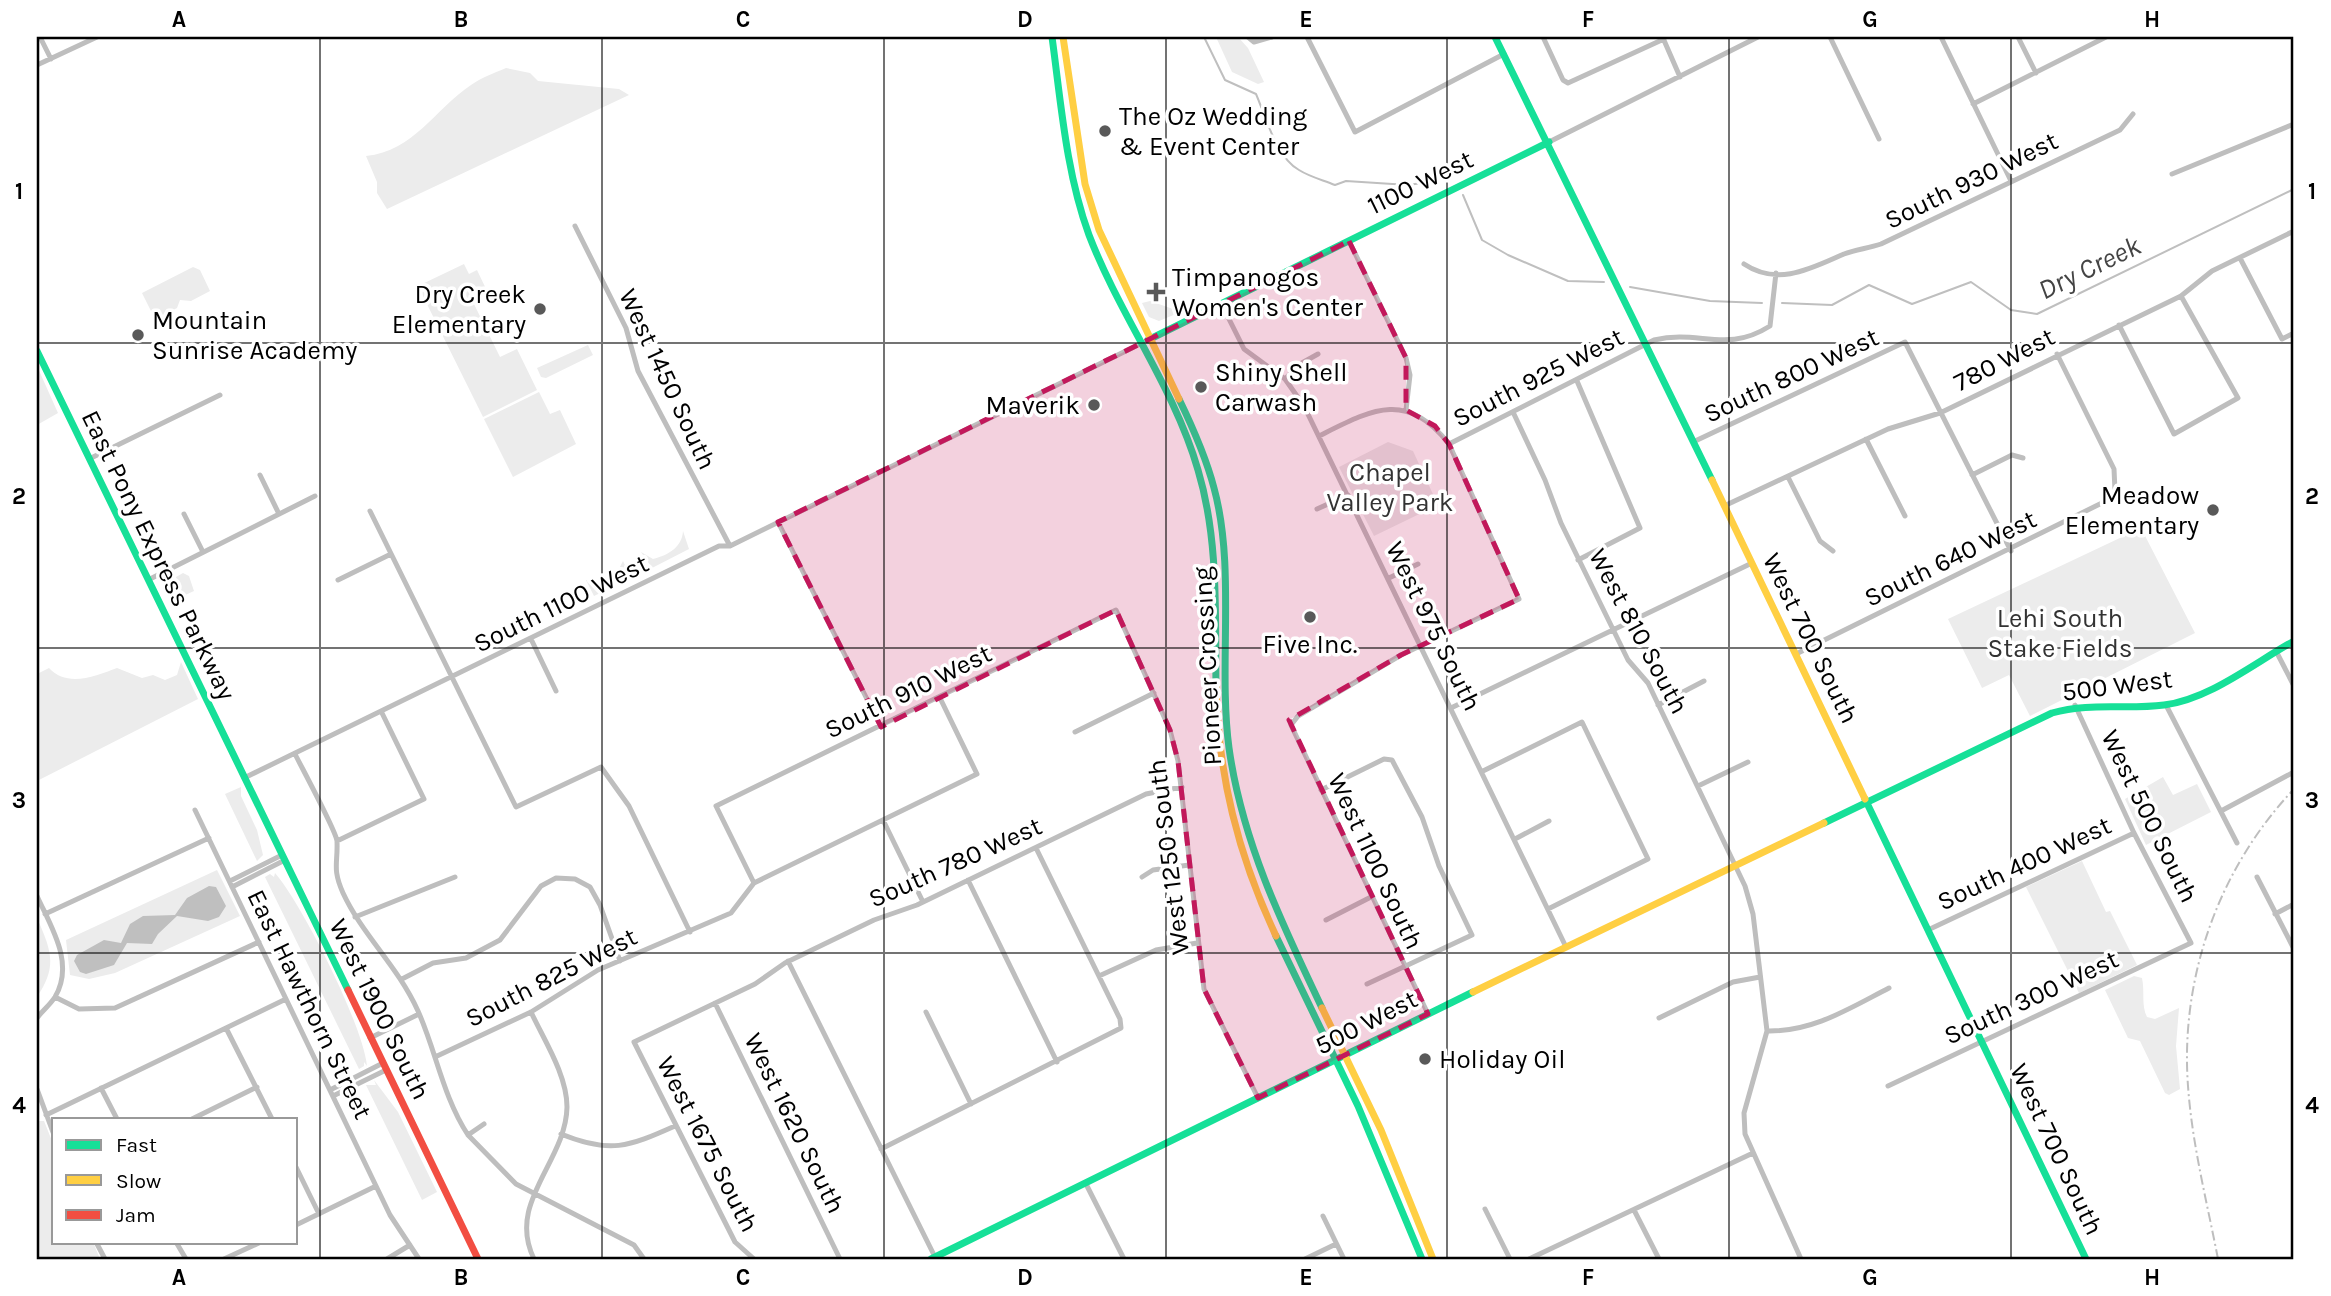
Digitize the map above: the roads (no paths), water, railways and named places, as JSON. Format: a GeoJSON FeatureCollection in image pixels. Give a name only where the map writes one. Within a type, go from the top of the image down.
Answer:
{"type":"FeatureCollection","features":[{"type":"Feature","properties":{"kind":"main road","name":"Pioneer Crossing"},"geometry":{"type":"LineString","coordinates":[[1052,37],[1081,209],[1098,256],[1187,440],[1205,492],[1212,544],[1218,749],[1236,832],[1268,919],[1372,1136],[1422,1259]]}},
{"type":"Feature","properties":{"kind":"main road","name":"Pioneer Crossing"},"geometry":{"type":"LineString","coordinates":[[1063,37],[1091,207],[1108,251],[1197,436],[1215,490],[1222,545],[1229,747],[1246,829],[1278,917],[1346,1055],[1396,1166],[1433,1259]]}},
{"type":"Feature","properties":{"kind":"main road","name":"West 700 South"},"geometry":{"type":"LineString","coordinates":[[1496,37],[1930,929],[2084,1258]]}},
{"type":"Feature","properties":{"kind":"main road","name":"1100 West"},"geometry":{"type":"LineString","coordinates":[[1140,344],[1549,142]]}},
{"type":"Feature","properties":{"kind":"main road","name":"East Pony Express Parkway"},"geometry":{"type":"LineString","coordinates":[[37,351],[244,778]]}},
{"type":"Feature","properties":{"kind":"main road","name":"500 West"},"geometry":{"type":"LineString","coordinates":[[933,1258],[1566,947],[1866,802],[2075,705],[2166,705],[2194,695],[2294,641]]}},
{"type":"Feature","properties":{"kind":"main road","name":"West 1900 South"},"geometry":{"type":"LineString","coordinates":[[244,778],[478,1259]]}},
{"type":"Feature","properties":{"kind":"street"},"geometry":{"type":"LineString","coordinates":[[40,37],[51,59]]}},
{"type":"Feature","properties":{"kind":"street"},"geometry":{"type":"LineString","coordinates":[[37,65],[97,37]]}},
{"type":"Feature","properties":{"kind":"street"},"geometry":{"type":"LineString","coordinates":[[1248,37],[1254,42],[1272,37]]}},
{"type":"Feature","properties":{"kind":"street"},"geometry":{"type":"LineString","coordinates":[[1307,37],[1355,132],[1504,54]]}},
{"type":"Feature","properties":{"kind":"street"},"geometry":{"type":"LineString","coordinates":[[1543,37],[1563,80],[1568,83],[1663,38],[1680,77]]}},
{"type":"Feature","properties":{"kind":"street","name":"1100 West"},"geometry":{"type":"LineString","coordinates":[[1549,142],[1680,77],[1744,40],[1758,37]]}},
{"type":"Feature","properties":{"kind":"street"},"geometry":{"type":"LineString","coordinates":[[1830,37],[1879,139]]}},
{"type":"Feature","properties":{"kind":"street"},"geometry":{"type":"LineString","coordinates":[[1941,37],[2011,181]]}},
{"type":"Feature","properties":{"kind":"street"},"geometry":{"type":"LineString","coordinates":[[2018,37],[2036,73]]}},
{"type":"Feature","properties":{"kind":"street"},"geometry":{"type":"LineString","coordinates":[[1973,104],[2106,37]]}},
{"type":"Feature","properties":{"kind":"street","name":"South 930 West"},"geometry":{"type":"LineString","coordinates":[[1744,264],[1754,271],[1804,273],[1845,254],[1881,244],[2120,130],[2133,114]]}},
{"type":"Feature","properties":{"kind":"street"},"geometry":{"type":"LineString","coordinates":[[2172,174],[2294,124]]}},
{"type":"Feature","properties":{"kind":"street","name":"West 1450 South"},"geometry":{"type":"LineString","coordinates":[[575,226],[625,328],[638,371],[730,546]]}},
{"type":"Feature","properties":{"kind":"street","name":"780 West"},"geometry":{"type":"LineString","coordinates":[[1724,506],[1866,439],[1940,413],[2181,296],[2212,271],[2294,231]]}},
{"type":"Feature","properties":{"kind":"street"},"geometry":{"type":"LineString","coordinates":[[1349,241],[1406,358],[1410,375],[1406,410]]}},
{"type":"Feature","properties":{"kind":"street"},"geometry":{"type":"LineString","coordinates":[[2240,258],[2282,339],[2294,333]]}},
{"type":"Feature","properties":{"kind":"street","name":"South 925 West"},"geometry":{"type":"LineString","coordinates":[[1449,444],[1645,345],[1664,338],[1745,340],[1759,333],[1770,326],[1776,273]]}},
{"type":"Feature","properties":{"kind":"street"},"geometry":{"type":"LineString","coordinates":[[2119,325],[2174,434],[2238,398],[2181,296]]}},
{"type":"Feature","properties":{"kind":"street","name":"West 975 South"},"geometry":{"type":"LineString","coordinates":[[1222,305],[1244,349],[1284,379],[1298,395],[1452,706],[1566,947]]}},
{"type":"Feature","properties":{"kind":"street","name":"South 800 West"},"geometry":{"type":"LineString","coordinates":[[1693,442],[1905,342],[1940,413]]}},
{"type":"Feature","properties":{"kind":"street","name":"1100 West"},"geometry":{"type":"LineString","coordinates":[[1057,385],[1140,344]]}},
{"type":"Feature","properties":{"kind":"street"},"geometry":{"type":"LineString","coordinates":[[1284,379],[1300,364],[1318,354]]}},
{"type":"Feature","properties":{"kind":"street","name":"South 640 West"},"geometry":{"type":"LineString","coordinates":[[1796,654],[2104,504],[2115,491],[2114,469],[2057,354]]}},
{"type":"Feature","properties":{"kind":"street"},"geometry":{"type":"LineString","coordinates":[[1577,380],[1640,528],[1578,560]]}},
{"type":"Feature","properties":{"kind":"street","name":"South 1100 West"},"geometry":{"type":"LineString","coordinates":[[244,778],[382,713],[719,546],[730,546],[1057,385]]}},
{"type":"Feature","properties":{"kind":"street"},"geometry":{"type":"LineString","coordinates":[[89,459],[220,395]]}},
{"type":"Feature","properties":{"kind":"street"},"geometry":{"type":"LineString","coordinates":[[1319,436],[1367,412],[1390,408],[1406,410],[1435,426],[1449,444],[1519,599],[1422,645]]}},
{"type":"Feature","properties":{"kind":"street","name":"West 810 South"},"geometry":{"type":"LineString","coordinates":[[1513,412],[1578,560],[1628,660],[1648,683],[1736,865],[1753,914],[1767,1031]]}},
{"type":"Feature","properties":{"kind":"street"},"geometry":{"type":"LineString","coordinates":[[1940,413],[2011,551]]}},
{"type":"Feature","properties":{"kind":"street"},"geometry":{"type":"LineString","coordinates":[[1866,439],[1905,516]]}},
{"type":"Feature","properties":{"kind":"street"},"geometry":{"type":"LineString","coordinates":[[1972,475],[2012,455],[2023,458]]}},
{"type":"Feature","properties":{"kind":"street"},"geometry":{"type":"LineString","coordinates":[[260,475],[279,514]]}},
{"type":"Feature","properties":{"kind":"street"},"geometry":{"type":"LineString","coordinates":[[1788,477],[1820,541],[1833,551]]}},
{"type":"Feature","properties":{"kind":"street"},"geometry":{"type":"LineString","coordinates":[[1317,509],[1348,495]]}},
{"type":"Feature","properties":{"kind":"street"},"geometry":{"type":"LineString","coordinates":[[148,580],[316,496]]}},
{"type":"Feature","properties":{"kind":"street"},"geometry":{"type":"LineString","coordinates":[[370,511],[516,807],[601,767],[629,806],[690,932]]}},
{"type":"Feature","properties":{"kind":"street"},"geometry":{"type":"LineString","coordinates":[[184,514],[203,552]]}},
{"type":"Feature","properties":{"kind":"street"},"geometry":{"type":"LineString","coordinates":[[778,522],[881,727]]}},
{"type":"Feature","properties":{"kind":"street"},"geometry":{"type":"LineString","coordinates":[[338,580],[391,554]]}},
{"type":"Feature","properties":{"kind":"street"},"geometry":{"type":"LineString","coordinates":[[1452,706],[1752,563]]}},
{"type":"Feature","properties":{"kind":"street"},"geometry":{"type":"LineString","coordinates":[[1389,578],[1418,564]]}},
{"type":"Feature","properties":{"kind":"street","name":"South 910 West"},"geometry":{"type":"LineString","coordinates":[[754,883],[716,806],[1116,610]]}},
{"type":"Feature","properties":{"kind":"street","name":"West 1250 South"},"geometry":{"type":"LineString","coordinates":[[1116,610],[1170,730],[1182,787],[1204,989],[1212,1010],[1258,1098]]}},
{"type":"Feature","properties":{"kind":"street"},"geometry":{"type":"LineString","coordinates":[[531,639],[556,691]]}},
{"type":"Feature","properties":{"kind":"street","name":"West 1100 South"},"geometry":{"type":"LineString","coordinates":[[1422,645],[1298,716],[1291,725],[1428,1014]]}},
{"type":"Feature","properties":{"kind":"street"},"geometry":{"type":"LineString","coordinates":[[2276,650],[2294,687]]}},
{"type":"Feature","properties":{"kind":"street"},"geometry":{"type":"LineString","coordinates":[[1658,705],[1704,681]]}},
{"type":"Feature","properties":{"kind":"street"},"geometry":{"type":"LineString","coordinates":[[1074,732],[1154,693]]}},
{"type":"Feature","properties":{"kind":"street","name":"South 825 West"},"geometry":{"type":"LineString","coordinates":[[435,1057],[531,1012],[598,970],[731,913],[754,883],[977,774],[940,698]]}},
{"type":"Feature","properties":{"kind":"street","name":"West 500 South"},"geometry":{"type":"LineString","coordinates":[[2075,705],[2134,833],[2191,943]]}},
{"type":"Feature","properties":{"kind":"street"},"geometry":{"type":"LineString","coordinates":[[2166,705],[2237,843]]}},
{"type":"Feature","properties":{"kind":"street"},"geometry":{"type":"LineString","coordinates":[[337,841],[424,799],[382,713]]}},
{"type":"Feature","properties":{"kind":"street"},"geometry":{"type":"LineString","coordinates":[[1483,771],[1582,722],[1648,859],[1548,909]]}},
{"type":"Feature","properties":{"kind":"street"},"geometry":{"type":"LineString","coordinates":[[295,754],[337,841],[334,859],[337,878],[355,917],[402,979],[419,1014],[450,1103],[468,1135],[500,1170],[533,1193],[634,1245],[644,1259]]}},
{"type":"Feature","properties":{"kind":"street"},"geometry":{"type":"LineString","coordinates":[[1321,790],[1389,757],[1395,763],[1422,817],[1439,866],[1472,935],[1367,984]]}},
{"type":"Feature","properties":{"kind":"street"},"geometry":{"type":"LineString","coordinates":[[1698,786],[1748,762]]}},
{"type":"Feature","properties":{"kind":"street"},"geometry":{"type":"LineString","coordinates":[[2221,811],[2294,772]]}},
{"type":"Feature","properties":{"kind":"street","name":"South 780 West"},"geometry":{"type":"LineString","coordinates":[[634,1042],[750,986],[788,961],[879,917],[923,902],[1146,794],[1182,787]]}},
{"type":"Feature","properties":{"kind":"street","name":"East Hawthorn Street"},"geometry":{"type":"LineString","coordinates":[[195,810],[390,1215],[419,1259]]}},
{"type":"Feature","properties":{"kind":"street"},"geometry":{"type":"LineString","coordinates":[[883,820],[923,902]]}},
{"type":"Feature","properties":{"kind":"street"},"geometry":{"type":"LineString","coordinates":[[1515,839],[1549,821]]}},
{"type":"Feature","properties":{"kind":"street","name":"South 400 West"},"geometry":{"type":"LineString","coordinates":[[1930,929],[2134,833]]}},
{"type":"Feature","properties":{"kind":"street"},"geometry":{"type":"LineString","coordinates":[[45,914],[209,838]]}},
{"type":"Feature","properties":{"kind":"street"},"geometry":{"type":"LineString","coordinates":[[881,1149],[1121,1028],[1121,1021],[1036,848]]}},
{"type":"Feature","properties":{"kind":"street"},"geometry":{"type":"LineString","coordinates":[[231,884],[283,858]]}},
{"type":"Feature","properties":{"kind":"street"},"geometry":{"type":"LineString","coordinates":[[1142,877],[1153,870],[1189,865]]}},
{"type":"Feature","properties":{"kind":"street"},"geometry":{"type":"LineString","coordinates":[[355,917],[455,877]]}},
{"type":"Feature","properties":{"kind":"street"},"geometry":{"type":"LineString","coordinates":[[2256,877],[2294,949]]}},
{"type":"Feature","properties":{"kind":"street"},"geometry":{"type":"LineString","coordinates":[[402,979],[433,963],[466,958],[500,940],[541,886],[556,878],[575,879],[590,887],[600,905],[620,961]]}},
{"type":"Feature","properties":{"kind":"street"},"geometry":{"type":"LineString","coordinates":[[968,880],[1058,1062]]}},
{"type":"Feature","properties":{"kind":"street"},"geometry":{"type":"LineString","coordinates":[[37,896],[62,957],[61,981],[55,998],[37,1018]]}},
{"type":"Feature","properties":{"kind":"street"},"geometry":{"type":"LineString","coordinates":[[1326,920],[1371,897]]}},
{"type":"Feature","properties":{"kind":"street"},"geometry":{"type":"LineString","coordinates":[[2275,914],[2294,904]]}},
{"type":"Feature","properties":{"kind":"street"},"geometry":{"type":"LineString","coordinates":[[55,998],[79,1009],[97,1011],[115,1008],[259,942]]}},
{"type":"Feature","properties":{"kind":"street"},"geometry":{"type":"LineString","coordinates":[[1099,976],[1156,950],[1197,943]]}},
{"type":"Feature","properties":{"kind":"street","name":"South 300 West"},"geometry":{"type":"LineString","coordinates":[[1888,1086],[2191,943]]}},
{"type":"Feature","properties":{"kind":"street"},"geometry":{"type":"LineString","coordinates":[[788,961],[933,1258]]}},
{"type":"Feature","properties":{"kind":"street"},"geometry":{"type":"LineString","coordinates":[[1659,1018],[1733,982],[1760,977]]}},
{"type":"Feature","properties":{"kind":"street"},"geometry":{"type":"LineString","coordinates":[[1801,1259],[1745,1134],[1744,1113],[1767,1031],[1796,1029],[1822,1023],[1889,988]]}},
{"type":"Feature","properties":{"kind":"street"},"geometry":{"type":"LineString","coordinates":[[46,1115],[286,999]]}},
{"type":"Feature","properties":{"kind":"street","name":"West 1620 South"},"geometry":{"type":"LineString","coordinates":[[715,1003],[841,1259]]}},
{"type":"Feature","properties":{"kind":"street"},"geometry":{"type":"LineString","coordinates":[[531,1012],[563,1082],[567,1108],[561,1134],[533,1193],[527,1218],[527,1244],[534,1259]]}},
{"type":"Feature","properties":{"kind":"street"},"geometry":{"type":"LineString","coordinates":[[926,1012],[971,1104]]}},
{"type":"Feature","properties":{"kind":"street"},"geometry":{"type":"LineString","coordinates":[[370,1038],[419,1014]]}},
{"type":"Feature","properties":{"kind":"street"},"geometry":{"type":"LineString","coordinates":[[226,1027],[272,1118]]}},
{"type":"Feature","properties":{"kind":"street","name":"West 1675 South"},"geometry":{"type":"LineString","coordinates":[[634,1042],[735,1242],[754,1259]]}},
{"type":"Feature","properties":{"kind":"street"},"geometry":{"type":"LineString","coordinates":[[331,1093],[385,1066]]}},
{"type":"Feature","properties":{"kind":"street"},"geometry":{"type":"LineString","coordinates":[[194,1118],[257,1087]]}},
{"type":"Feature","properties":{"kind":"street"},"geometry":{"type":"LineString","coordinates":[[101,1088],[116,1118]]}},
{"type":"Feature","properties":{"kind":"street"},"geometry":{"type":"LineString","coordinates":[[37,1089],[52,1130]]}},
{"type":"Feature","properties":{"kind":"street"},"geometry":{"type":"LineString","coordinates":[[468,1135],[484,1124]]}},
{"type":"Feature","properties":{"kind":"street"},"geometry":{"type":"LineString","coordinates":[[561,1134],[606,1148],[635,1144],[675,1126]]}},
{"type":"Feature","properties":{"kind":"street"},"geometry":{"type":"LineString","coordinates":[[1529,1259],[1753,1153]]}},
{"type":"Feature","properties":{"kind":"street"},"geometry":{"type":"LineString","coordinates":[[298,1171],[319,1214]]}},
{"type":"Feature","properties":{"kind":"street"},"geometry":{"type":"LineString","coordinates":[[1086,1184],[1124,1259]]}},
{"type":"Feature","properties":{"kind":"street"},"geometry":{"type":"LineString","coordinates":[[298,1224],[376,1186]]}},
{"type":"Feature","properties":{"kind":"street"},"geometry":{"type":"LineString","coordinates":[[1485,1209],[1510,1259]]}},
{"type":"Feature","properties":{"kind":"street"},"geometry":{"type":"LineString","coordinates":[[1634,1210],[1658,1259]]}},
{"type":"Feature","properties":{"kind":"street"},"geometry":{"type":"LineString","coordinates":[[1323,1216],[1344,1259]]}},
{"type":"Feature","properties":{"kind":"street"},"geometry":{"type":"LineString","coordinates":[[224,1259],[257,1244]]}},
{"type":"Feature","properties":{"kind":"street"},"geometry":{"type":"LineString","coordinates":[[1305,1259],[1336,1244]]}},
{"type":"Feature","properties":{"kind":"street"},"geometry":{"type":"LineString","coordinates":[[387,1259],[410,1245]]}},
{"type":"Feature","properties":{"kind":"waterway","name":"Dry Creek"},"geometry":{"type":"LineString","coordinates":[[1204,37],[1225,80],[1256,94],[1278,146],[1299,170],[1335,185],[1346,181],[1408,185],[1436,181]]}},
{"type":"Feature","properties":{"kind":"waterway","name":"Dry Creek"},"geometry":{"type":"LineString","coordinates":[[1782,303],[1832,305],[1869,285],[1912,304],[1971,282],[2011,310],[2037,314],[2294,189]]}},
{"type":"Feature","properties":{"kind":"waterway","name":"Dry Creek"},"geometry":{"type":"LineString","coordinates":[[1463,195],[1482,240],[1508,255],[1568,281],[1604,282]]}},
{"type":"Feature","properties":{"kind":"waterway","name":"Dry Creek"},"geometry":{"type":"LineString","coordinates":[[1630,287],[1710,301],[1762,303]]}},
{"type":"Feature","properties":{"kind":"railway"},"geometry":{"type":"LineString","coordinates":[[2218,1259],[2190,1108],[2187,1045],[2191,1005],[2198,965],[2225,889],[2245,853],[2294,789]]}},
{"type":"Feature","properties":{"kind":"place","name":"The Oz Wedding & Event Center"},"geometry":{"type":"Point","coordinates":[1105,131]}},
{"type":"Feature","properties":{"kind":"place","name":"Timpanogos Women's Center"},"geometry":{"type":"Point","coordinates":[1156,292]}},
{"type":"Feature","properties":{"kind":"place","name":"Dry Creek Elementary"},"geometry":{"type":"Point","coordinates":[540,309]}},
{"type":"Feature","properties":{"kind":"place","name":"Mountain Sunrise Academy"},"geometry":{"type":"Point","coordinates":[138,335]}},
{"type":"Feature","properties":{"kind":"place","name":"Shiny Shell Carwash"},"geometry":{"type":"Point","coordinates":[1201,387]}},
{"type":"Feature","properties":{"kind":"place","name":"Maverik"},"geometry":{"type":"Point","coordinates":[1094,405]}},
{"type":"Feature","properties":{"kind":"place","name":"Meadow Elementary"},"geometry":{"type":"Point","coordinates":[2213,510]}},
{"type":"Feature","properties":{"kind":"place","name":"Five Inc."},"geometry":{"type":"Point","coordinates":[1310,617]}},
{"type":"Feature","properties":{"kind":"place","name":"Holiday Oil"},"geometry":{"type":"Point","coordinates":[1425,1059]}},
{"type":"Feature","properties":{"kind":"park label","name":"Chapel Valley Park"},"geometry":{"type":"Point","coordinates":[1390,487]}},
{"type":"Feature","properties":{"kind":"park label","name":"Lehi South Stake Fields"},"geometry":{"type":"Point","coordinates":[2060,633]}}]}
